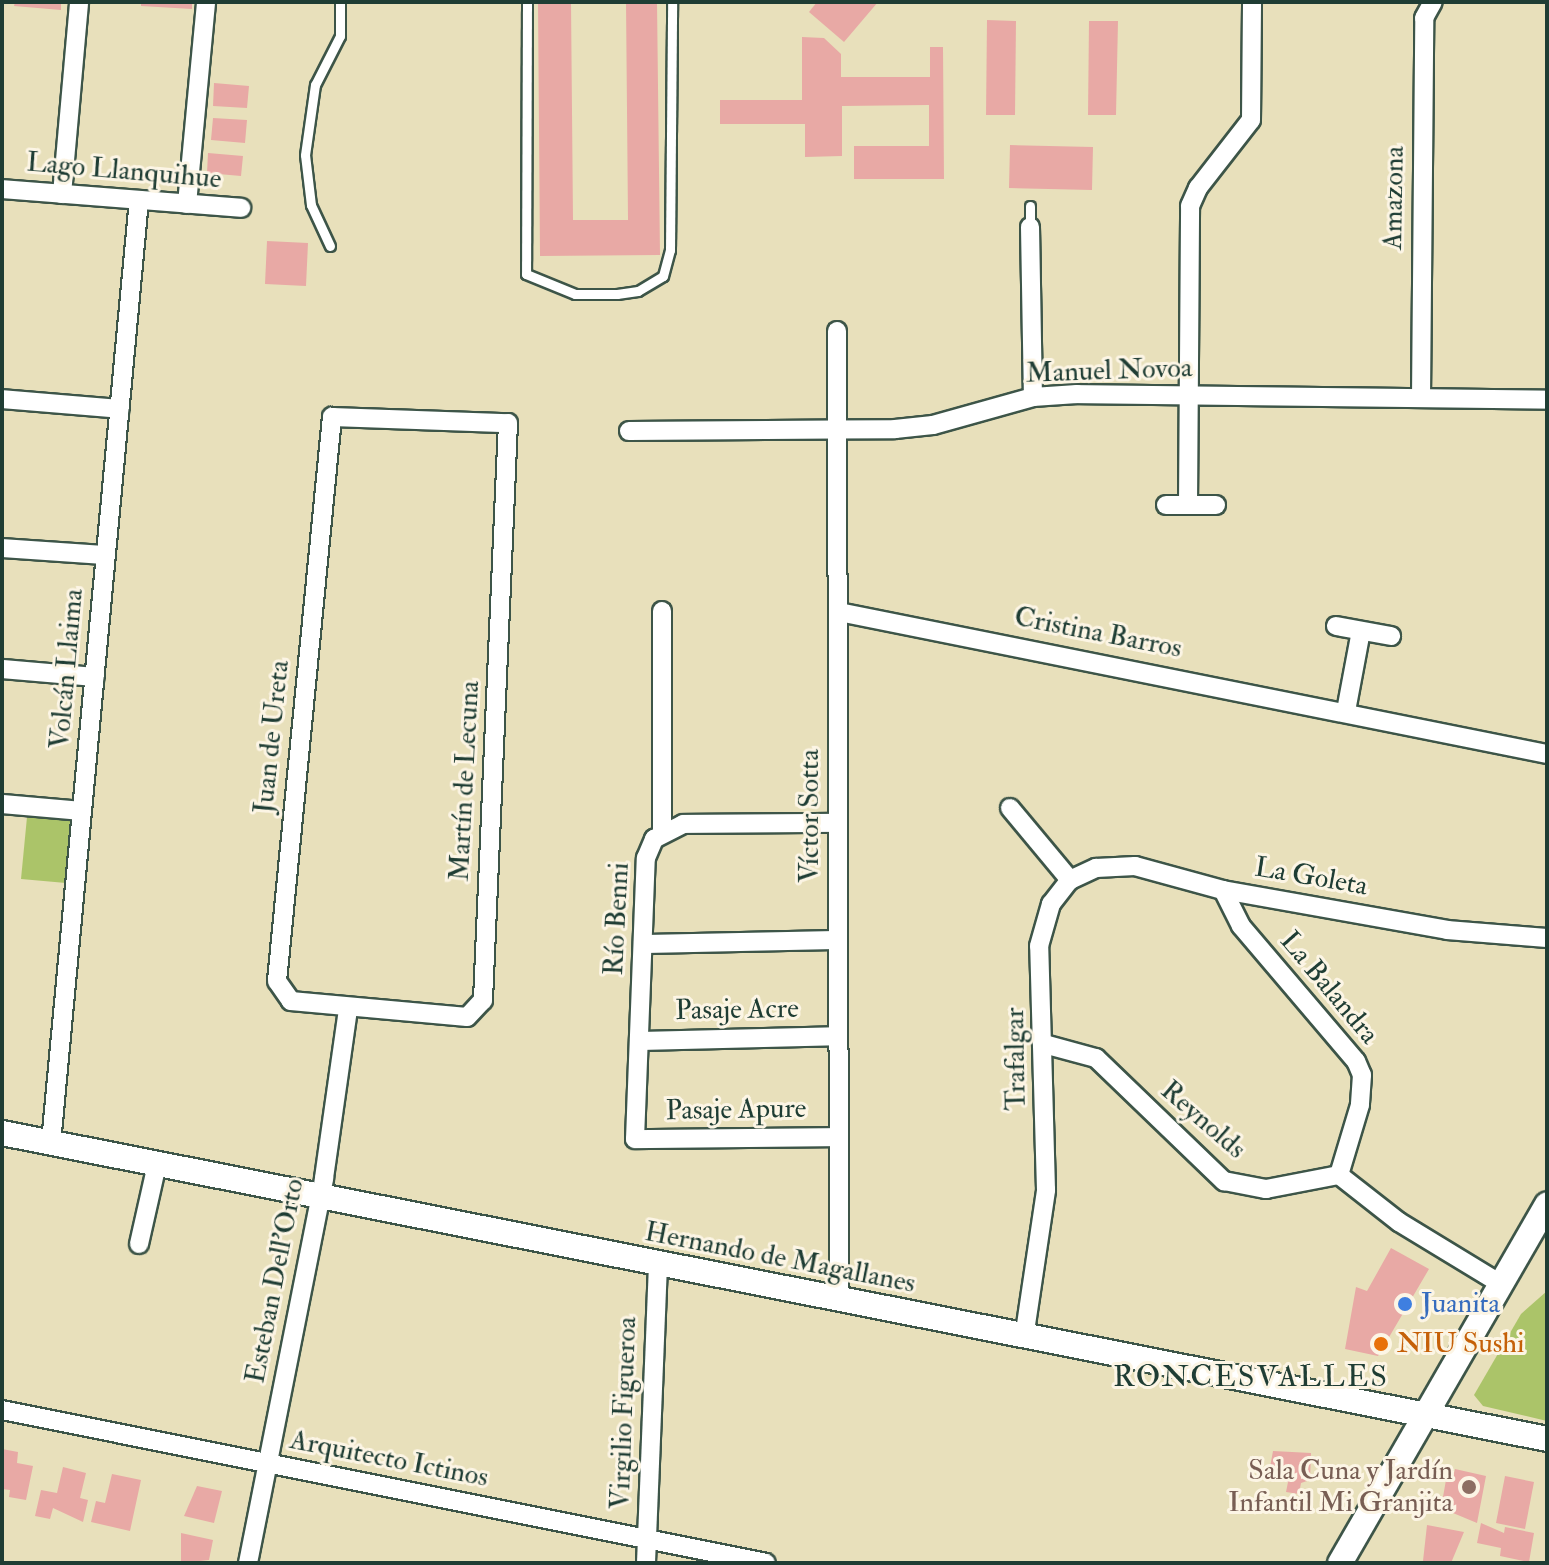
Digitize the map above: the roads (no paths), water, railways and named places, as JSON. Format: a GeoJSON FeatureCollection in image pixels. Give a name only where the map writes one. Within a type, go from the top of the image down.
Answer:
{"type":"FeatureCollection","features":[{"type":"Feature","properties":{"kind":"main road","name":"Hernando de Magallanes"},"geometry":{"type":"LineString","coordinates":[[2,1133],[1024,1338],[1547,1439]]}},
{"type":"Feature","properties":{"kind":"main road"},"geometry":{"type":"LineString","coordinates":[[1340,1563],[1547,1205]]}},
{"type":"Feature","properties":{"kind":"street"},"geometry":{"type":"LineString","coordinates":[[62,194],[79,2]]}},
{"type":"Feature","properties":{"kind":"street"},"geometry":{"type":"LineString","coordinates":[[187,204],[206,2]]}},
{"type":"Feature","properties":{"kind":"street"},"geometry":{"type":"LineString","coordinates":[[1188,505],[1190,206],[1198,188],[1251,120],[1252,2]]}},
{"type":"Feature","properties":{"kind":"street","name":"Amazona"},"geometry":{"type":"LineString","coordinates":[[1421,398],[1424,18],[1433,2]]}},
{"type":"Feature","properties":{"kind":"street","name":"Lago Llanquihue"},"geometry":{"type":"LineString","coordinates":[[2,189],[241,208]]}},
{"type":"Feature","properties":{"kind":"street","name":"Volcán Llaima"},"geometry":{"type":"LineString","coordinates":[[51,1143],[139,200]]}},
{"type":"Feature","properties":{"kind":"street"},"geometry":{"type":"LineString","coordinates":[[1030,227],[1033,397]]}},
{"type":"Feature","properties":{"kind":"street","name":"Víctor Sotta"},"geometry":{"type":"LineString","coordinates":[[837,331],[839,1301]]}},
{"type":"Feature","properties":{"kind":"street","name":"Manuel Novoa"},"geometry":{"type":"LineString","coordinates":[[629,431],[837,430],[933,425],[1033,397],[1191,395],[1547,400]]}},
{"type":"Feature","properties":{"kind":"street"},"geometry":{"type":"LineString","coordinates":[[2,399],[120,409]]}},
{"type":"Feature","properties":{"kind":"street","name":"Martín de Lecuna"},"geometry":{"type":"LineString","coordinates":[[332,417],[508,423],[483,1000],[474,1013],[459,1018],[348,1009]]}},
{"type":"Feature","properties":{"kind":"street","name":"Juan de Ureta"},"geometry":{"type":"LineString","coordinates":[[332,417],[276,972],[280,989],[291,1001],[348,1009]]}},
{"type":"Feature","properties":{"kind":"street"},"geometry":{"type":"LineString","coordinates":[[1166,505],[1216,505]]}},
{"type":"Feature","properties":{"kind":"street"},"geometry":{"type":"LineString","coordinates":[[2,548],[106,555]]}},
{"type":"Feature","properties":{"kind":"street","name":"Río Benni"},"geometry":{"type":"LineString","coordinates":[[635,1139],[646,858],[662,832],[662,611]]}},
{"type":"Feature","properties":{"kind":"street","name":"Cristina Barros"},"geometry":{"type":"LineString","coordinates":[[839,612],[1346,711],[1547,754]]}},
{"type":"Feature","properties":{"kind":"street"},"geometry":{"type":"LineString","coordinates":[[1336,626],[1391,636]]}},
{"type":"Feature","properties":{"kind":"street"},"geometry":{"type":"LineString","coordinates":[[1346,711],[1361,631]]}},
{"type":"Feature","properties":{"kind":"street"},"geometry":{"type":"LineString","coordinates":[[2,669],[95,677]]}},
{"type":"Feature","properties":{"kind":"street"},"geometry":{"type":"LineString","coordinates":[[2,804],[82,811]]}},
{"type":"Feature","properties":{"kind":"street"},"geometry":{"type":"LineString","coordinates":[[1010,808],[1070,880]]}},
{"type":"Feature","properties":{"kind":"street"},"geometry":{"type":"LineString","coordinates":[[662,832],[683,824],[838,823]]}},
{"type":"Feature","properties":{"kind":"street","name":"La Goleta"},"geometry":{"type":"LineString","coordinates":[[1070,880],[1096,868],[1135,866],[1223,890],[1447,930],[1547,938]]}},
{"type":"Feature","properties":{"kind":"street","name":"Trafalgar"},"geometry":{"type":"LineString","coordinates":[[1024,1338],[1046,1190],[1041,932],[1051,904],[1070,880]]}},
{"type":"Feature","properties":{"kind":"street","name":"La Balandra"},"geometry":{"type":"LineString","coordinates":[[1223,890],[1241,926],[1345,1045],[1362,1075],[1360,1105],[1339,1175]]}},
{"type":"Feature","properties":{"kind":"street"},"geometry":{"type":"LineString","coordinates":[[643,944],[838,940]]}},
{"type":"Feature","properties":{"kind":"street","name":"Esteban Dell'Orto"},"geometry":{"type":"LineString","coordinates":[[248,1563],[320,1198],[348,1009]]}},
{"type":"Feature","properties":{"kind":"street","name":"Pasaje Acre"},"geometry":{"type":"LineString","coordinates":[[639,1041],[837,1036]]}},
{"type":"Feature","properties":{"kind":"street","name":"Reynolds"},"geometry":{"type":"LineString","coordinates":[[1044,1044],[1096,1058],[1224,1181],[1266,1189],[1339,1175]]}},
{"type":"Feature","properties":{"kind":"street","name":"Pasaje Apure"},"geometry":{"type":"LineString","coordinates":[[635,1139],[838,1137]]}},
{"type":"Feature","properties":{"kind":"street"},"geometry":{"type":"LineString","coordinates":[[139,1244],[157,1164]]}},
{"type":"Feature","properties":{"kind":"street"},"geometry":{"type":"LineString","coordinates":[[1339,1175],[1399,1222],[1501,1284]]}},
{"type":"Feature","properties":{"kind":"street","name":"Virgilio Figueroa"},"geometry":{"type":"LineString","coordinates":[[646,1563],[658,1264]]}},
{"type":"Feature","properties":{"kind":"street","name":"Arquitecto Ictinos"},"geometry":{"type":"LineString","coordinates":[[2,1410],[766,1563]]}},
{"type":"Feature","properties":{"kind":"lane"},"geometry":{"type":"LineString","coordinates":[[330,246],[311,205],[305,155],[315,85],[340,36],[340,2]]}},
{"type":"Feature","properties":{"kind":"lane"},"geometry":{"type":"LineString","coordinates":[[527,2],[526,274],[575,294],[617,294],[638,291],[663,276],[670,250],[672,2]]}},
{"type":"Feature","properties":{"kind":"lane"},"geometry":{"type":"LineString","coordinates":[[1030,206],[1030,227]]}},
{"type":"Feature","properties":{"kind":"place","name":"Juanita"},"geometry":{"type":"Point","coordinates":[1405,1304]}},
{"type":"Feature","properties":{"kind":"place","name":"NIU Sushi"},"geometry":{"type":"Point","coordinates":[1381,1344]}},
{"type":"Feature","properties":{"kind":"place","name":"Sala Cuna y Jardín Infantil Mi Granjita"},"geometry":{"type":"Point","coordinates":[1469,1487]}},
{"type":"Feature","properties":{"kind":"district","name":"RONCESVALLES"},"geometry":{"type":"Point","coordinates":[1251,1377]}}]}
